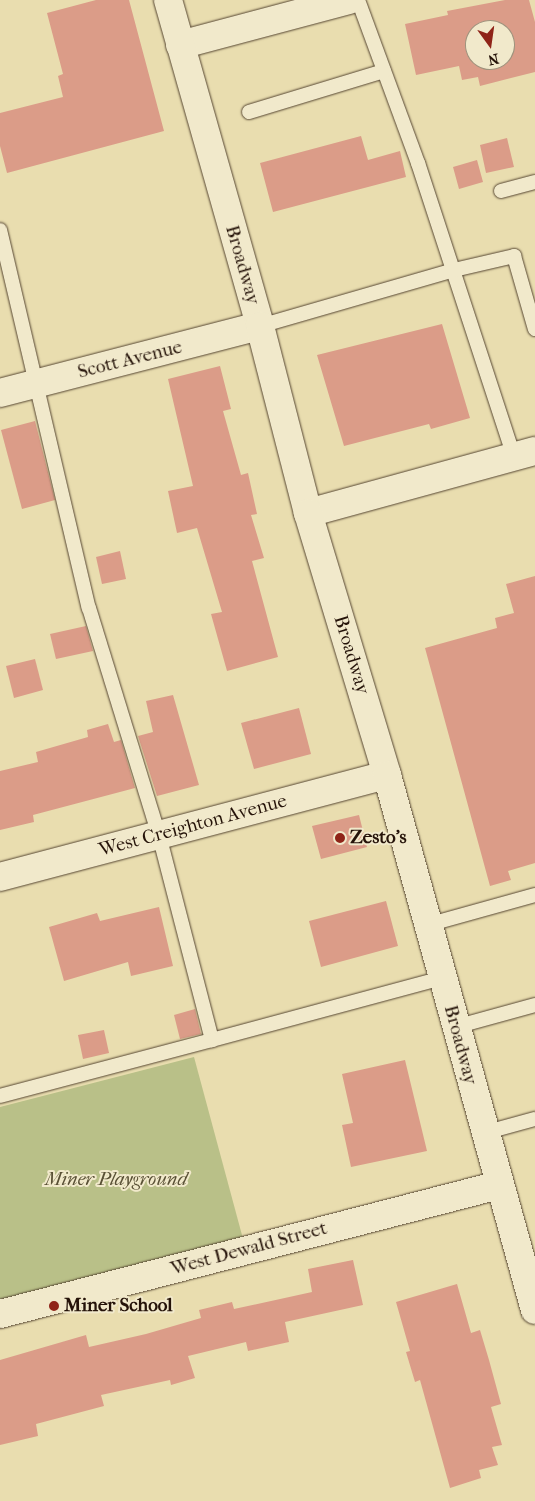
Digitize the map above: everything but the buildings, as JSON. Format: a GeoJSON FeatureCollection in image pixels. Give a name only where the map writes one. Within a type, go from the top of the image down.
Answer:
{"type":"FeatureCollection","features":[{"type":"Feature","properties":{"kind":"street","name":"Broadway"},"geometry":{"type":"LineString","coordinates":[[168,0],[260,326],[308,513],[386,775],[498,1185],[535,1310]]}},
{"type":"Feature","properties":{"kind":"street"},"geometry":{"type":"LineString","coordinates":[[180,45],[336,2]]}},
{"type":"Feature","properties":{"kind":"street","name":"Scott Avenue"},"geometry":{"type":"LineString","coordinates":[[0,393],[260,326]]}},
{"type":"Feature","properties":{"kind":"street"},"geometry":{"type":"LineString","coordinates":[[308,513],[524,454]]}},
{"type":"Feature","properties":{"kind":"street","name":"West Creighton Avenue"},"geometry":{"type":"LineString","coordinates":[[0,877],[386,775]]}},
{"type":"Feature","properties":{"kind":"street","name":"West Dewald Street"},"geometry":{"type":"LineString","coordinates":[[0,1314],[498,1185]]}},
{"type":"Feature","properties":{"kind":"lane"},"geometry":{"type":"LineString","coordinates":[[358,0],[454,270],[524,454]]}},
{"type":"Feature","properties":{"kind":"lane"},"geometry":{"type":"LineString","coordinates":[[249,112],[384,71]]}},
{"type":"Feature","properties":{"kind":"lane"},"geometry":{"type":"LineString","coordinates":[[501,191],[535,182]]}},
{"type":"Feature","properties":{"kind":"lane"},"geometry":{"type":"LineString","coordinates":[[0,230],[89,608],[159,835],[212,1040]]}},
{"type":"Feature","properties":{"kind":"lane"},"geometry":{"type":"LineString","coordinates":[[260,326],[454,270],[514,256],[535,329]]}},
{"type":"Feature","properties":{"kind":"lane"},"geometry":{"type":"LineString","coordinates":[[428,925],[535,895]]}},
{"type":"Feature","properties":{"kind":"lane"},"geometry":{"type":"LineString","coordinates":[[0,1096],[442,978]]}},
{"type":"Feature","properties":{"kind":"lane"},"geometry":{"type":"LineString","coordinates":[[456,1026],[535,1006]]}},
{"type":"Feature","properties":{"kind":"lane"},"geometry":{"type":"LineString","coordinates":[[484,1133],[535,1120]]}},
{"type":"Feature","properties":{"kind":"green space","name":"Miner Playground"},"geometry":{"type":"Polygon","coordinates":[[[194,1057],[246,1250],[0,1314],[0,1107],[194,1057]]]}},
{"type":"Feature","properties":{"kind":"place","name":"Zesto's"},"geometry":{"type":"Point","coordinates":[340,838]}},
{"type":"Feature","properties":{"kind":"place","name":"Miner School"},"geometry":{"type":"Point","coordinates":[54,1306]}}]}
